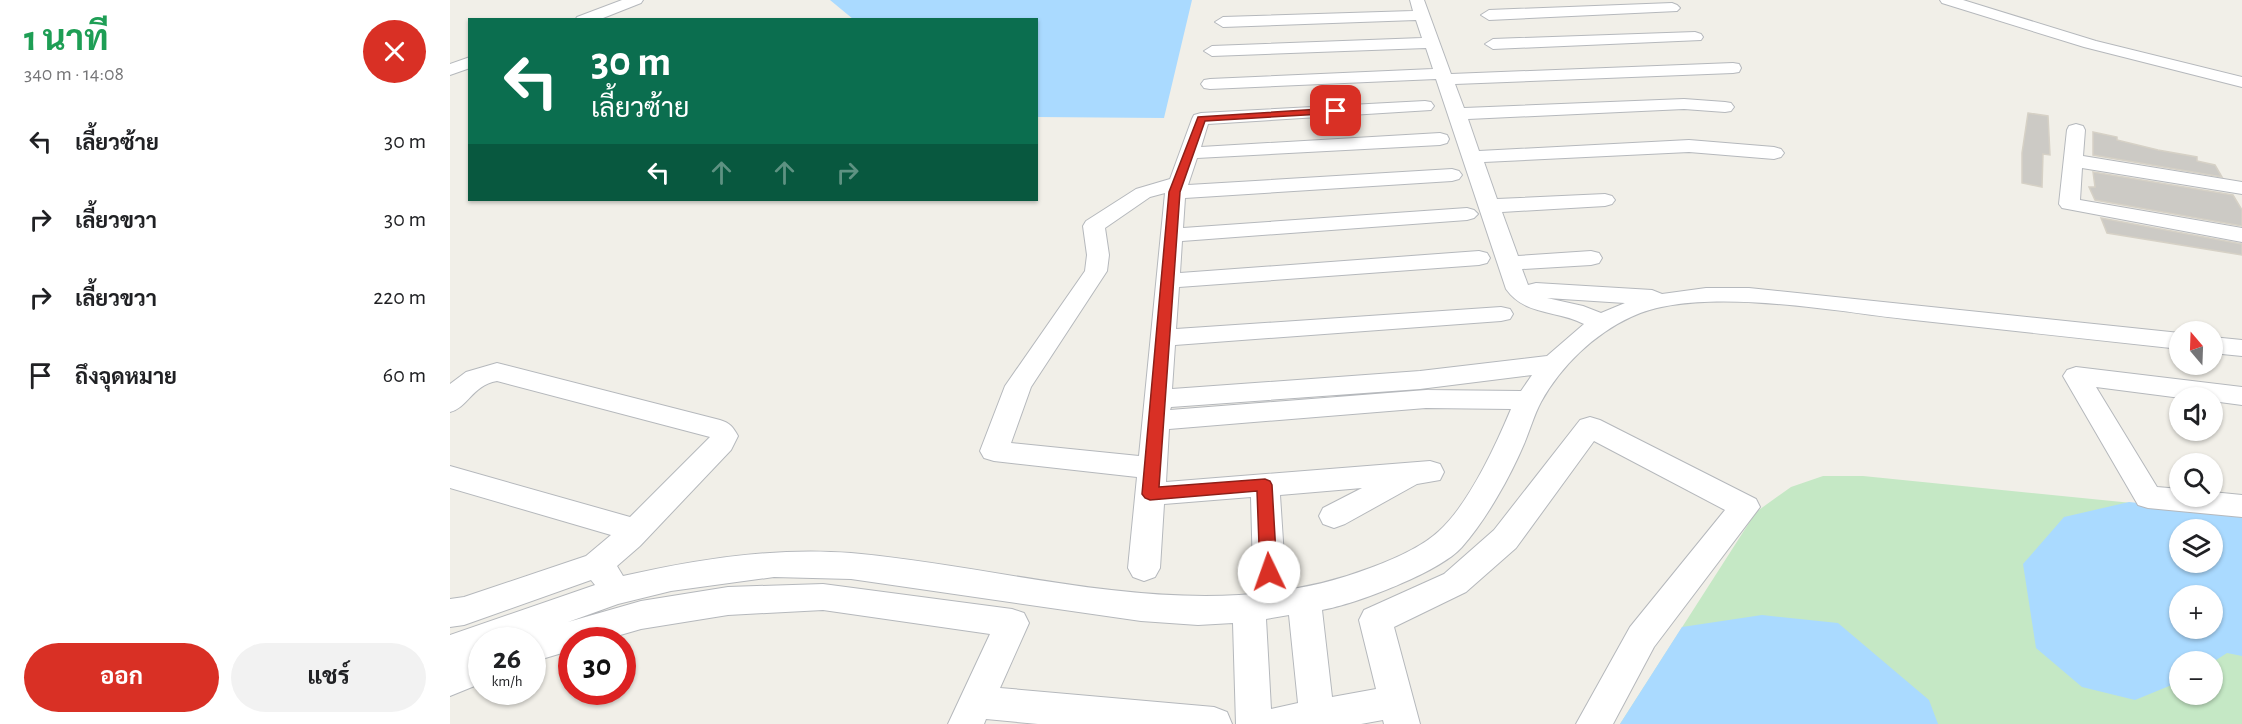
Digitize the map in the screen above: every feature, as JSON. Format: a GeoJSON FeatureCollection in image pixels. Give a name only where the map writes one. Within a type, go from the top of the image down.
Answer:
{"type":"FeatureCollection","features":[{"type":"Feature","properties":{"kind":"street"},"geometry":{"type":"LineString","coordinates":[[587,18],[636,0]]}},
{"type":"Feature","properties":{"kind":"street"},"geometry":{"type":"LineString","coordinates":[[1947,0],[2090,44],[2242,82]]}},
{"type":"Feature","properties":{"kind":"street"},"geometry":{"type":"LineString","coordinates":[[1223,22],[1419,7],[1518,289],[1524,296],[1537,303],[1575,311],[1601,323]]}},
{"type":"Feature","properties":{"kind":"street"},"geometry":{"type":"LineString","coordinates":[[1495,61],[1488,7],[1672,8]]}},
{"type":"Feature","properties":{"kind":"street"},"geometry":{"type":"LineString","coordinates":[[1210,84],[1443,77],[1495,61],[1695,37]]}},
{"type":"Feature","properties":{"kind":"street"},"geometry":{"type":"LineString","coordinates":[[1212,51],[1432,43]]}},
{"type":"Feature","properties":{"kind":"street"},"geometry":{"type":"LineString","coordinates":[[1495,61],[1733,68]]}},
{"type":"Feature","properties":{"kind":"street"},"geometry":{"type":"LineString","coordinates":[[450,70],[468,63]]}},
{"type":"Feature","properties":{"kind":"street"},"geometry":{"type":"LineString","coordinates":[[1457,114],[1684,104],[1725,107]]}},
{"type":"Feature","properties":{"kind":"street"},"geometry":{"type":"LineString","coordinates":[[1144,568],[1176,188],[1201,119],[1425,106]]}},
{"type":"Feature","properties":{"kind":"street"},"geometry":{"type":"LineString","coordinates":[[2076,130],[2070,211],[2242,235]]}},
{"type":"Feature","properties":{"kind":"street"},"geometry":{"type":"LineString","coordinates":[[1189,153],[1440,139]]}},
{"type":"Feature","properties":{"kind":"street"},"geometry":{"type":"LineString","coordinates":[[1472,157],[1689,146],[1774,153]]}},
{"type":"Feature","properties":{"kind":"street"},"geometry":{"type":"LineString","coordinates":[[2072,160],[2242,188]]}},
{"type":"Feature","properties":{"kind":"street"},"geometry":{"type":"LineString","coordinates":[[1334,516],[1422,473],[1265,485],[1151,481],[994,451],[1018,386],[1096,272],[1098,255],[1094,226],[1143,193],[1176,188],[1452,175]]}},
{"type":"Feature","properties":{"kind":"street"},"geometry":{"type":"LineString","coordinates":[[1489,206],[1605,200]]}},
{"type":"Feature","properties":{"kind":"street"},"geometry":{"type":"LineString","coordinates":[[1171,235],[1467,214]]}},
{"type":"Feature","properties":{"kind":"street"},"geometry":{"type":"LineString","coordinates":[[1167,281],[1479,258]]}},
{"type":"Feature","properties":{"kind":"street"},"geometry":{"type":"LineString","coordinates":[[1509,263],[1591,258]]}},
{"type":"Feature","properties":{"kind":"street"},"geometry":{"type":"LineString","coordinates":[[1518,289],[1673,298],[1706,295],[1749,296],[2169,340]]}},
{"type":"Feature","properties":{"kind":"street"},"geometry":{"type":"LineString","coordinates":[[450,650],[616,591],[671,578],[774,564],[851,566],[1141,607],[1197,611],[1249,608],[1341,593],[1407,567],[1450,540],[1476,505],[1510,445],[1528,400],[1554,364],[1577,341],[1601,323],[1625,310],[1673,298]]}},
{"type":"Feature","properties":{"kind":"street"},"geometry":{"type":"LineString","coordinates":[[1163,338],[1501,314]]}},
{"type":"Feature","properties":{"kind":"street"},"geometry":{"type":"LineString","coordinates":[[2223,346],[2242,348]]}},
{"type":"Feature","properties":{"kind":"street"},"geometry":{"type":"LineString","coordinates":[[1157,410],[1554,364]]}},
{"type":"Feature","properties":{"kind":"street"},"geometry":{"type":"LineString","coordinates":[[450,403],[460,387],[470,380],[480,375],[497,372],[720,430],[724,436],[721,443],[636,530],[597,565],[464,611],[450,613]]}},
{"type":"Feature","properties":{"kind":"street"},"geometry":{"type":"LineString","coordinates":[[2242,396],[2076,376],[2148,497],[2242,506]]}},
{"type":"Feature","properties":{"kind":"street"},"geometry":{"type":"LineString","coordinates":[[1157,410],[1426,399],[1528,400]]}},
{"type":"Feature","properties":{"kind":"street"},"geometry":{"type":"LineString","coordinates":[[1277,724],[1317,717],[1399,713],[1376,620],[1455,583],[1505,539],[1590,427],[1745,507],[1642,637],[1594,724]]}},
{"type":"Feature","properties":{"kind":"street"},"geometry":{"type":"LineString","coordinates":[[450,477],[636,530]]}},
{"type":"Feature","properties":{"kind":"street"},"geometry":{"type":"LineString","coordinates":[[1265,485],[1269,572]]}},
{"type":"Feature","properties":{"kind":"street"},"geometry":{"type":"LineString","coordinates":[[597,565],[616,591]]}},
{"type":"Feature","properties":{"kind":"street"},"geometry":{"type":"LineString","coordinates":[[546,643],[641,615],[728,601],[823,597],[1012,623],[971,713],[1214,724]]}},
{"type":"Feature","properties":{"kind":"street"},"geometry":{"type":"LineString","coordinates":[[1304,599],[1317,717]]}},
{"type":"Feature","properties":{"kind":"street"},"geometry":{"type":"LineString","coordinates":[[1249,608],[1254,724]]}},
{"type":"Feature","properties":{"kind":"street"},"geometry":{"type":"LineString","coordinates":[[450,680],[468,673]]}},
{"type":"Feature","properties":{"kind":"green space"},"geometry":{"type":"Polygon","coordinates":[[[1823,476],[1863,476],[2242,514],[2242,724],[1620,724],[1756,512],[1791,487],[1823,476]]]}},
{"type":"Feature","properties":{"kind":"water"},"geometry":{"type":"Polygon","coordinates":[[[830,0],[1192,0],[1164,118],[1038,117],[1038,18],[852,18],[830,0]]]}},
{"type":"Feature","properties":{"kind":"water"},"geometry":{"type":"Polygon","coordinates":[[[2129,502],[2242,514],[2242,656],[2227,653],[2223,656],[2223,651],[2169,651],[2169,686],[2135,700],[2082,687],[2036,648],[2023,564],[2064,517],[2129,502]]]}},
{"type":"Feature","properties":{"kind":"water"},"geometry":{"type":"Polygon","coordinates":[[[1762,615],[1838,623],[1929,700],[1938,724],[1620,724],[1682,627],[1762,615]]]}},
{"type":"Feature","properties":{"kind":"building"},"geometry":{"type":"Polygon","coordinates":[[[2028,113],[2048,116],[2050,155],[2043,154],[2042,187],[2022,183],[2022,153],[2028,113]]]}},
{"type":"Feature","properties":{"kind":"building"},"geometry":{"type":"Polygon","coordinates":[[[2093,132],[2158,150],[2197,157],[2197,161],[2215,165],[2222,177],[2093,155],[2093,132]]]}},
{"type":"Feature","properties":{"kind":"building"},"geometry":{"type":"Polygon","coordinates":[[[2093,172],[2233,195],[2242,210],[2242,226],[2095,200],[2089,187],[2095,187],[2093,172]]]}},
{"type":"Feature","properties":{"kind":"building"},"geometry":{"type":"Polygon","coordinates":[[[2101,218],[2242,244],[2242,255],[2107,233],[2101,218]]]}},
{"type":"Feature","properties":{"kind":"route"},"geometry":{"type":"LineString","coordinates":[[1269,572],[1265,485],[1150,494],[1175,192],[1201,119],[1336,111]]}}]}
